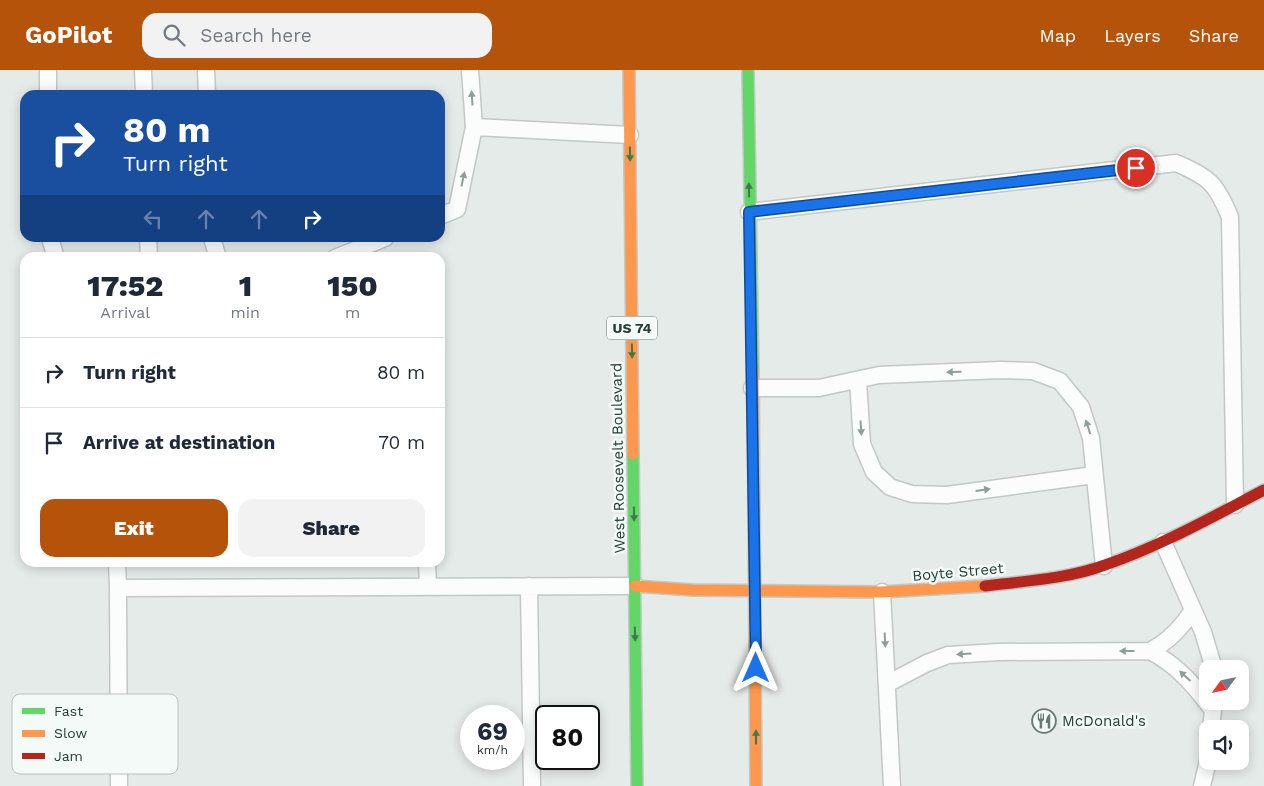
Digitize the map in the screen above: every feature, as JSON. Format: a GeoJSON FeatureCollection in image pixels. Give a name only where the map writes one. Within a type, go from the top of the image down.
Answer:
{"type":"FeatureCollection","features":[{"type":"Feature","properties":{"kind":"main road","name":"West Roosevelt Boulevard"},"geometry":{"type":"LineString","coordinates":[[629,70],[636,786]]}},
{"type":"Feature","properties":{"kind":"main road"},"geometry":{"type":"LineString","coordinates":[[748,70],[756,590],[756,786]]}},
{"type":"Feature","properties":{"kind":"main road","name":"Boyte Street"},"geometry":{"type":"LineString","coordinates":[[635,586],[692,590],[882,592],[954,589],[1046,579],[1104,566],[1163,542],[1264,490]]}},
{"type":"Feature","properties":{"kind":"lane"},"geometry":{"type":"LineString","coordinates":[[48,70],[48,90]]}},
{"type":"Feature","properties":{"kind":"lane"},"geometry":{"type":"LineString","coordinates":[[143,70],[144,90]]}},
{"type":"Feature","properties":{"kind":"lane"},"geometry":{"type":"LineString","coordinates":[[206,70],[207,90]]}},
{"type":"Feature","properties":{"kind":"lane"},"geometry":{"type":"LineString","coordinates":[[445,214],[457,209],[474,127],[470,70]]}},
{"type":"Feature","properties":{"kind":"lane"},"geometry":{"type":"LineString","coordinates":[[474,127],[630,135]]}},
{"type":"Feature","properties":{"kind":"lane"},"geometry":{"type":"LineString","coordinates":[[749,212],[1176,163],[1203,174],[1221,197],[1230,216],[1235,505]]}},
{"type":"Feature","properties":{"kind":"lane"},"geometry":{"type":"LineString","coordinates":[[350,252],[375,242]]}},
{"type":"Feature","properties":{"kind":"lane"},"geometry":{"type":"LineString","coordinates":[[752,388],[819,388],[879,374],[1001,370],[1033,371],[1060,381],[1081,407],[1091,438],[1104,566]]}},
{"type":"Feature","properties":{"kind":"lane"},"geometry":{"type":"LineString","coordinates":[[858,380],[862,444],[874,472],[890,487],[912,494],[947,495],[1094,475]]}},
{"type":"Feature","properties":{"kind":"lane"},"geometry":{"type":"LineString","coordinates":[[1163,542],[1203,632],[1211,660]]}},
{"type":"Feature","properties":{"kind":"lane"},"geometry":{"type":"LineString","coordinates":[[117,567],[118,694]]}},
{"type":"Feature","properties":{"kind":"lane"},"geometry":{"type":"LineString","coordinates":[[427,567],[428,586]]}},
{"type":"Feature","properties":{"kind":"lane"},"geometry":{"type":"LineString","coordinates":[[529,586],[532,786]]}},
{"type":"Feature","properties":{"kind":"lane"},"geometry":{"type":"LineString","coordinates":[[118,588],[635,586]]}},
{"type":"Feature","properties":{"kind":"lane"},"geometry":{"type":"LineString","coordinates":[[882,592],[892,786]]}},
{"type":"Feature","properties":{"kind":"lane"},"geometry":{"type":"LineString","coordinates":[[1150,651],[1162,644],[1181,628],[1192,610]]}},
{"type":"Feature","properties":{"kind":"lane"},"geometry":{"type":"LineString","coordinates":[[887,684],[927,663],[948,655],[999,652],[1150,651],[1168,660],[1199,690]]}},
{"type":"Feature","properties":{"kind":"lane"},"geometry":{"type":"LineString","coordinates":[[1202,786],[1206,770]]}},
{"type":"Feature","properties":{"kind":"traffic: fast"},"geometry":{"type":"LineString","coordinates":[[748,70],[753,371]]}},
{"type":"Feature","properties":{"kind":"traffic: fast"},"geometry":{"type":"LineString","coordinates":[[633,454],[637,786]]}},
{"type":"Feature","properties":{"kind":"traffic: slow"},"geometry":{"type":"LineString","coordinates":[[629,70],[633,454]]}},
{"type":"Feature","properties":{"kind":"traffic: slow"},"geometry":{"type":"LineString","coordinates":[[753,371],[756,786]]}},
{"type":"Feature","properties":{"kind":"traffic: slow"},"geometry":{"type":"LineString","coordinates":[[635,586],[692,590],[882,592],[985,586]]}},
{"type":"Feature","properties":{"kind":"traffic: jam"},"geometry":{"type":"LineString","coordinates":[[985,586],[1031,581],[1091,570],[1166,540],[1264,490]]}},
{"type":"Feature","properties":{"kind":"place","name":"McDonald's"},"geometry":{"type":"Point","coordinates":[1044,721]}},
{"type":"Feature","properties":{"kind":"route"},"geometry":{"type":"LineString","coordinates":[[756,668],[749,212],[991,186],[1136,168]]}}]}
